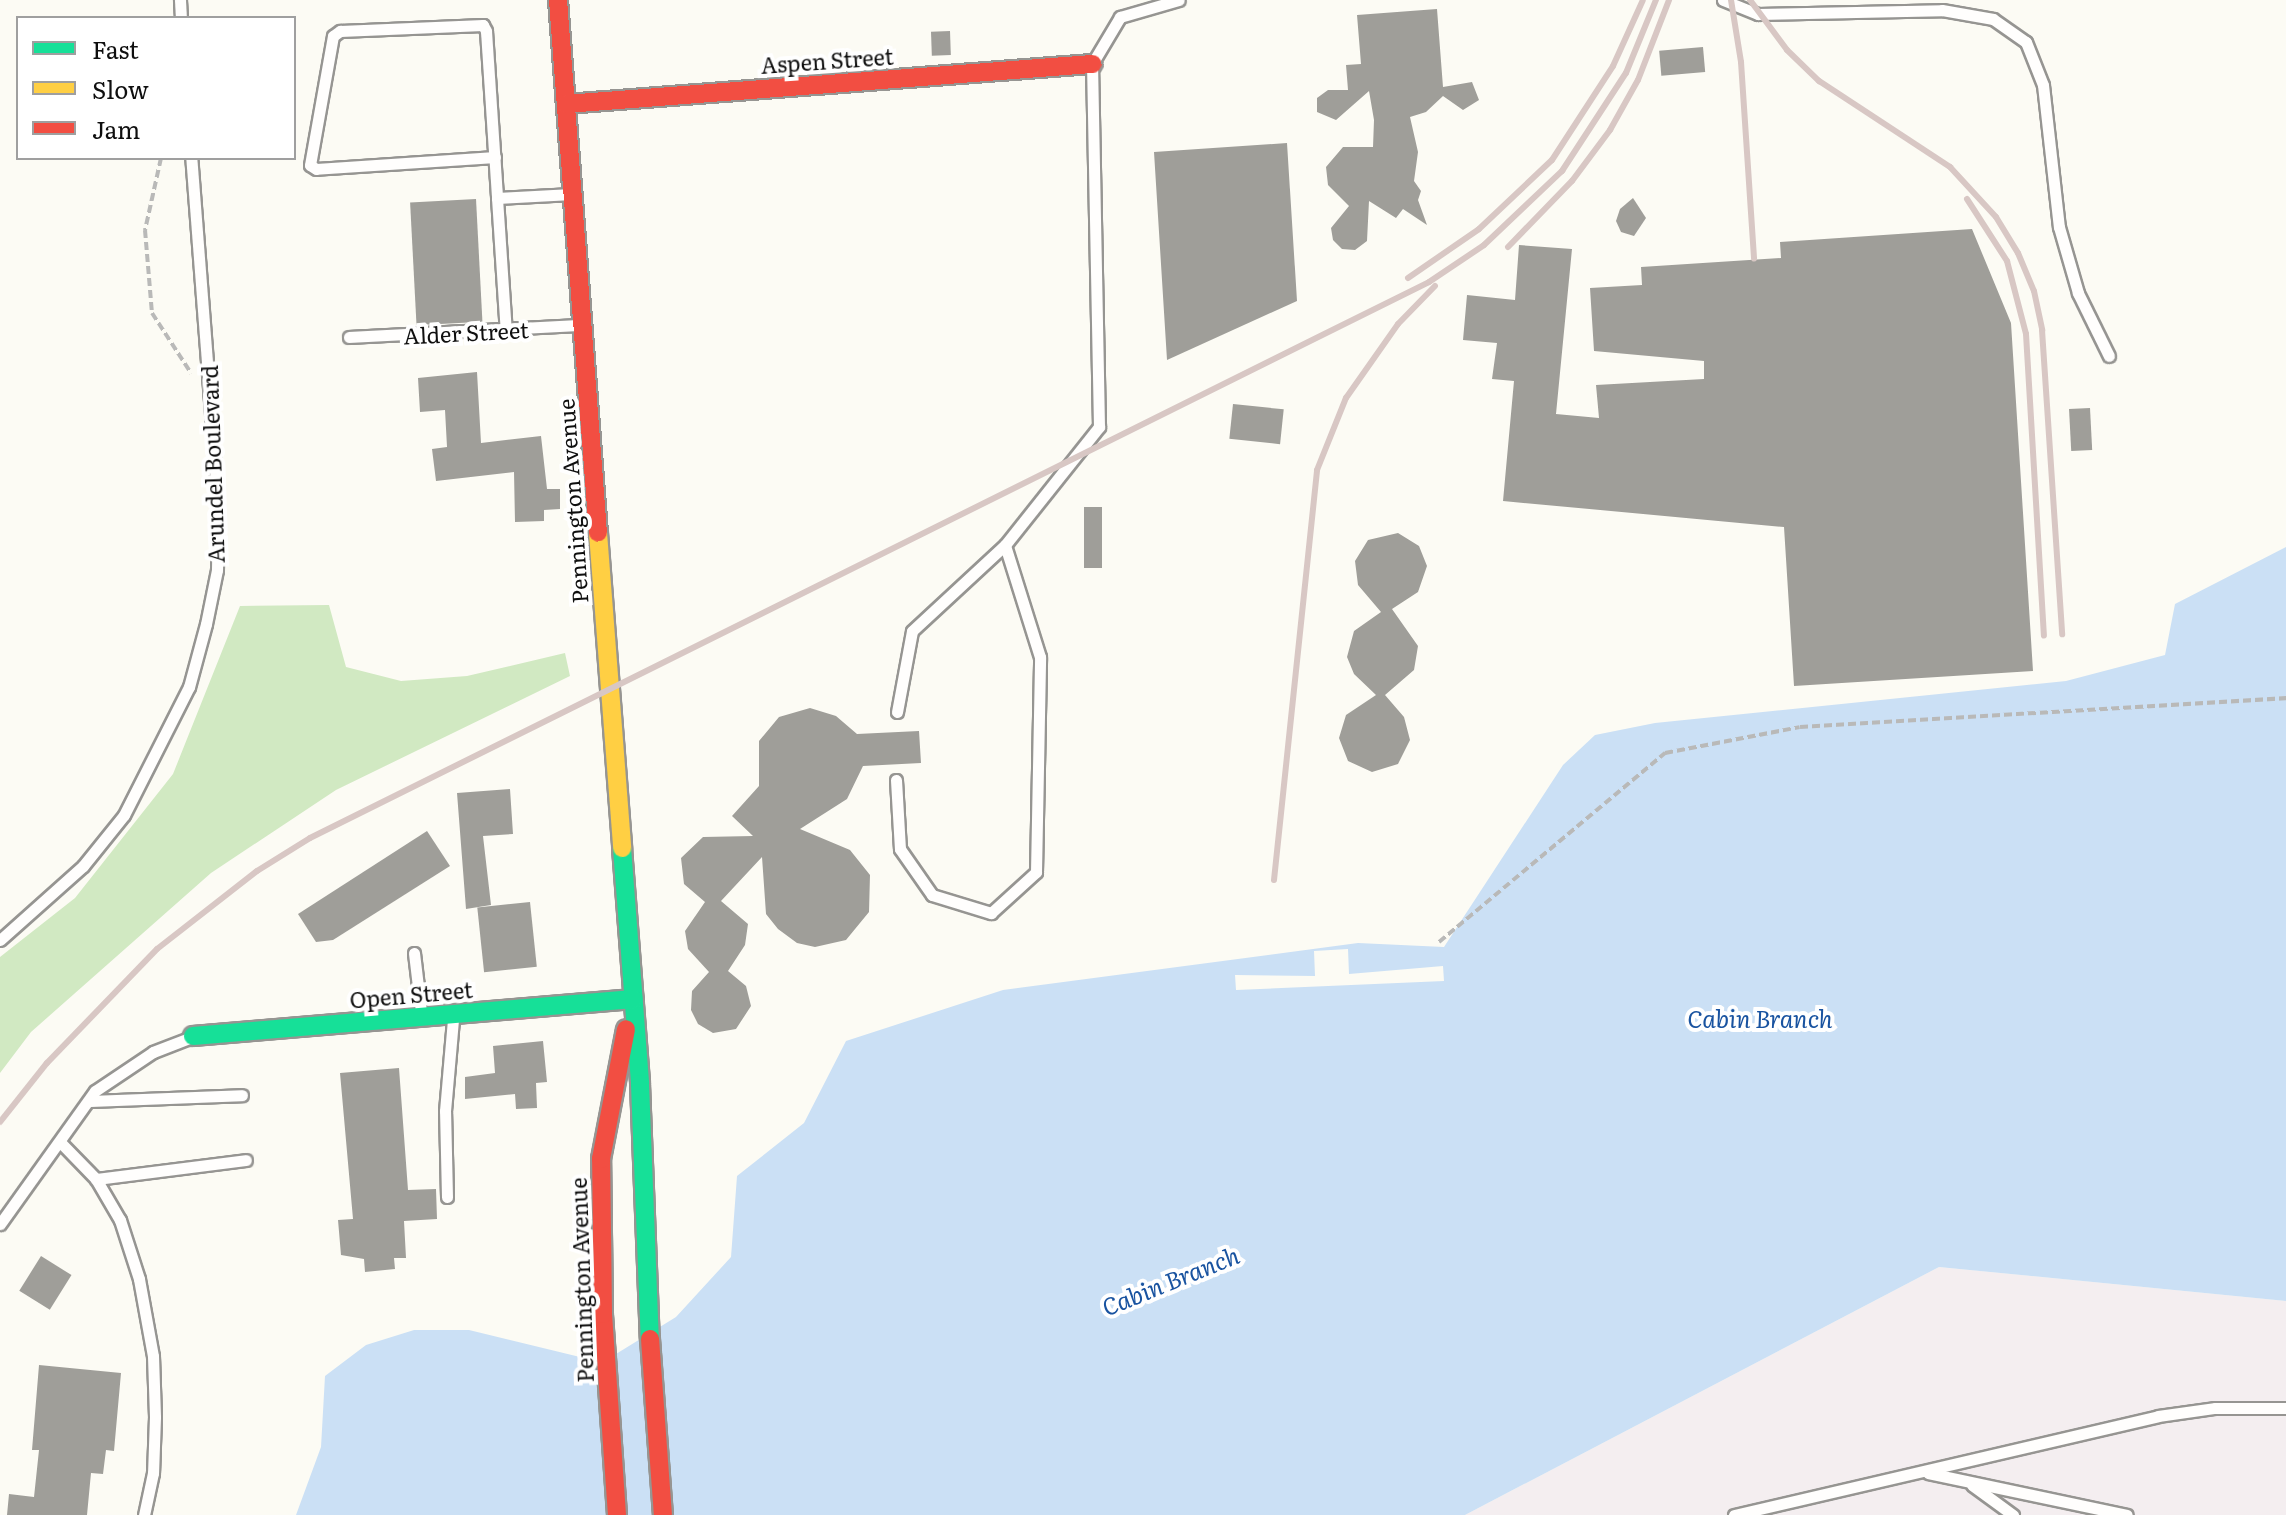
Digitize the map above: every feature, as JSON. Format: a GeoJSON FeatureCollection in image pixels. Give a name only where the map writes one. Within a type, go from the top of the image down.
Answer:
{"type":"FeatureCollection","features":[{"type":"Feature","properties":{"kind":"main road","name":"Pennington Avenue"},"geometry":{"type":"LineString","coordinates":[[558,0],[633,999],[648,1310],[663,1515]]}},
{"type":"Feature","properties":{"kind":"main road","name":"Aspen Street"},"geometry":{"type":"LineString","coordinates":[[566,104],[1092,64]]}},
{"type":"Feature","properties":{"kind":"main road","name":"Pennington Avenue"},"geometry":{"type":"LineString","coordinates":[[617,1515],[603,1314],[601,1159],[633,999]]}},
{"type":"Feature","properties":{"kind":"main road","name":"Open Street"},"geometry":{"type":"LineString","coordinates":[[193,1036],[633,999]]}},
{"type":"Feature","properties":{"kind":"lane"},"geometry":{"type":"LineString","coordinates":[[897,712],[912,631],[1005,545],[1099,427],[1092,64],[1120,17],[1179,0]]}},
{"type":"Feature","properties":{"kind":"lane"},"geometry":{"type":"LineString","coordinates":[[1723,0],[1758,14],[1942,10],[1993,19],[2026,42],[2043,85],[2059,227],[2078,293],[2109,356]]}},
{"type":"Feature","properties":{"kind":"lane"},"geometry":{"type":"LineString","coordinates":[[495,157],[316,169],[310,165],[333,36],[340,31],[483,25],[495,157],[506,332]]}},
{"type":"Feature","properties":{"kind":"lane","name":"Arundel Boulevard"},"geometry":{"type":"LineString","coordinates":[[0,940],[38,911],[83,866],[124,815],[189,687],[217,570],[213,399],[191,160]]}},
{"type":"Feature","properties":{"kind":"lane"},"geometry":{"type":"LineString","coordinates":[[497,198],[573,194]]}},
{"type":"Feature","properties":{"kind":"lane","name":"Alder Street"},"geometry":{"type":"LineString","coordinates":[[349,337],[506,332],[583,325]]}},
{"type":"Feature","properties":{"kind":"lane"},"geometry":{"type":"LineString","coordinates":[[896,780],[900,849],[932,895],[991,913],[1036,872],[1040,657],[1005,545]]}},
{"type":"Feature","properties":{"kind":"lane"},"geometry":{"type":"LineString","coordinates":[[414,953],[422,1017]]}},
{"type":"Feature","properties":{"kind":"lane"},"geometry":{"type":"LineString","coordinates":[[447,1197],[445,1111],[454,1052],[452,1014]]}},
{"type":"Feature","properties":{"kind":"lane"},"geometry":{"type":"LineString","coordinates":[[0,1224],[62,1144],[89,1101],[119,1071],[193,1036]]}},
{"type":"Feature","properties":{"kind":"lane"},"geometry":{"type":"LineString","coordinates":[[89,1101],[242,1095]]}},
{"type":"Feature","properties":{"kind":"lane"},"geometry":{"type":"LineString","coordinates":[[62,1144],[96,1179],[120,1220],[134,1264],[153,1356],[153,1473],[144,1515]]}},
{"type":"Feature","properties":{"kind":"lane"},"geometry":{"type":"LineString","coordinates":[[96,1179],[246,1160]]}},
{"type":"Feature","properties":{"kind":"lane"},"geometry":{"type":"LineString","coordinates":[[1734,1515],[2158,1416],[2215,1408],[2286,1408]]}},
{"type":"Feature","properties":{"kind":"lane"},"geometry":{"type":"LineString","coordinates":[[1922,1472],[2127,1515]]}},
{"type":"Feature","properties":{"kind":"lane"},"geometry":{"type":"LineString","coordinates":[[1968,1482],[2013,1515]]}},
{"type":"Feature","properties":{"kind":"path"},"geometry":{"type":"LineString","coordinates":[[161,160],[145,230],[152,313],[175,356],[213,399]]}},
{"type":"Feature","properties":{"kind":"path"},"geometry":{"type":"LineString","coordinates":[[1439,942],[1665,753],[1800,727],[2286,698]]}},
{"type":"Feature","properties":{"kind":"shaded area"},"geometry":{"type":"Polygon","coordinates":[[[1939,1267],[2286,1301],[2286,1515],[1465,1515],[1939,1267]]]}},
{"type":"Feature","properties":{"kind":"green space"},"geometry":{"type":"Polygon","coordinates":[[[329,605],[346,667],[401,681],[467,676],[565,653],[570,676],[336,790],[211,873],[31,1032],[0,1073],[0,957],[75,898],[173,774],[240,606],[329,605]]]}},
{"type":"Feature","properties":{"kind":"water","name":"Cabin Branch"},"geometry":{"type":"Polygon","coordinates":[[[2286,547],[2286,1301],[1939,1267],[1465,1515],[296,1515],[321,1447],[325,1376],[366,1345],[414,1330],[469,1330],[580,1357],[616,1354],[676,1317],[731,1257],[737,1176],[804,1123],[846,1041],[1003,990],[1358,943],[1444,947],[1563,765],[1595,735],[1655,723],[2066,681],[2165,655],[2175,604],[2286,547]]]}},
{"type":"Feature","properties":{"kind":"pier"},"geometry":{"type":"Polygon","coordinates":[[[1348,949],[1349,974],[1443,966],[1444,981],[1236,990],[1235,975],[1315,976],[1314,951],[1348,949]]]}},
{"type":"Feature","properties":{"kind":"building"},"geometry":{"type":"Polygon","coordinates":[[[1437,9],[1443,87],[1472,82],[1479,100],[1463,110],[1443,96],[1426,112],[1410,117],[1418,152],[1414,181],[1421,191],[1418,200],[1427,225],[1403,209],[1396,218],[1369,201],[1367,241],[1355,250],[1342,249],[1333,240],[1331,228],[1349,206],[1328,185],[1326,167],[1343,147],[1373,147],[1374,120],[1369,91],[1336,120],[1317,112],[1317,98],[1328,90],[1348,90],[1346,65],[1361,64],[1357,15],[1437,9]]]}},
{"type":"Feature","properties":{"kind":"building"},"geometry":{"type":"Polygon","coordinates":[[[950,31],[951,55],[932,56],[931,32],[950,31]]]}},
{"type":"Feature","properties":{"kind":"building"},"geometry":{"type":"Polygon","coordinates":[[[1703,47],[1705,72],[1661,76],[1659,51],[1703,47]]]}},
{"type":"Feature","properties":{"kind":"building"},"geometry":{"type":"Polygon","coordinates":[[[1287,143],[1297,301],[1167,360],[1154,152],[1287,143]]]}},
{"type":"Feature","properties":{"kind":"building"},"geometry":{"type":"Polygon","coordinates":[[[1633,198],[1646,218],[1634,236],[1621,232],[1616,221],[1620,209],[1633,198]]]}},
{"type":"Feature","properties":{"kind":"building"},"geometry":{"type":"Polygon","coordinates":[[[476,199],[482,322],[417,325],[410,202],[476,199]]]}},
{"type":"Feature","properties":{"kind":"building"},"geometry":{"type":"Polygon","coordinates":[[[1972,229],[2011,323],[2033,671],[1794,686],[1784,527],[1503,501],[1514,381],[1492,379],[1497,343],[1463,340],[1467,295],[1515,300],[1519,245],[1572,249],[1556,414],[1599,418],[1596,385],[1704,379],[1704,361],[1594,351],[1590,288],[1642,285],[1641,267],[1781,258],[1780,242],[1972,229]]]}},
{"type":"Feature","properties":{"kind":"building"},"geometry":{"type":"Polygon","coordinates":[[[477,372],[481,443],[541,436],[547,489],[560,489],[560,509],[544,510],[544,521],[515,522],[514,472],[436,481],[432,449],[447,447],[445,410],[420,412],[418,378],[477,372]]]}},
{"type":"Feature","properties":{"kind":"building"},"geometry":{"type":"Polygon","coordinates":[[[1233,404],[1284,409],[1280,444],[1229,439],[1233,404]]]}},
{"type":"Feature","properties":{"kind":"building"},"geometry":{"type":"Polygon","coordinates":[[[2090,408],[2092,450],[2071,451],[2069,409],[2090,408]]]}},
{"type":"Feature","properties":{"kind":"building"},"geometry":{"type":"Polygon","coordinates":[[[1084,507],[1102,507],[1102,568],[1084,568],[1084,507]]]}},
{"type":"Feature","properties":{"kind":"building"},"geometry":{"type":"Polygon","coordinates":[[[1398,533],[1419,546],[1427,566],[1418,592],[1392,609],[1418,646],[1414,670],[1385,695],[1404,717],[1410,740],[1398,764],[1372,772],[1348,761],[1339,738],[1346,715],[1376,695],[1354,674],[1347,657],[1354,631],[1381,612],[1358,585],[1355,561],[1368,540],[1398,533]]]}},
{"type":"Feature","properties":{"kind":"building"},"geometry":{"type":"Polygon","coordinates":[[[810,708],[836,716],[857,734],[919,731],[921,763],[863,766],[847,799],[800,829],[850,850],[870,875],[869,912],[846,940],[815,947],[797,943],[778,929],[766,914],[762,857],[721,901],[748,924],[745,945],[728,971],[746,986],[751,1006],[736,1029],[713,1033],[698,1024],[691,1010],[692,991],[709,972],[688,949],[685,931],[705,902],[684,884],[681,858],[703,837],[753,836],[732,816],[759,786],[759,741],[779,717],[810,708]]]}},
{"type":"Feature","properties":{"kind":"building"},"geometry":{"type":"Polygon","coordinates":[[[510,789],[513,834],[483,836],[491,905],[466,909],[457,793],[510,789]]]}},
{"type":"Feature","properties":{"kind":"building"},"geometry":{"type":"Polygon","coordinates":[[[427,831],[450,866],[333,940],[316,942],[298,914],[427,831]]]}},
{"type":"Feature","properties":{"kind":"building"},"geometry":{"type":"Polygon","coordinates":[[[530,902],[537,967],[484,972],[477,908],[530,902]]]}},
{"type":"Feature","properties":{"kind":"building"},"geometry":{"type":"Polygon","coordinates":[[[543,1041],[547,1082],[536,1083],[537,1108],[516,1109],[515,1094],[465,1099],[465,1077],[495,1073],[493,1046],[543,1041]]]}},
{"type":"Feature","properties":{"kind":"building"},"geometry":{"type":"Polygon","coordinates":[[[399,1068],[408,1190],[436,1189],[437,1219],[404,1221],[406,1258],[394,1258],[395,1269],[365,1272],[364,1259],[341,1255],[338,1220],[353,1219],[340,1073],[399,1068]]]}},
{"type":"Feature","properties":{"kind":"building"},"geometry":{"type":"Polygon","coordinates":[[[41,1256],[72,1275],[50,1310],[19,1291],[41,1256]]]}},
{"type":"Feature","properties":{"kind":"building"},"geometry":{"type":"Polygon","coordinates":[[[39,1365],[121,1373],[114,1451],[106,1450],[103,1474],[91,1473],[87,1515],[7,1515],[9,1494],[34,1497],[39,1450],[32,1450],[39,1365]]]}},
{"type":"Feature","properties":{"kind":"railway"},"geometry":{"type":"LineString","coordinates":[[1408,278],[1479,229],[1552,160],[1613,66],[1643,0]]}},
{"type":"Feature","properties":{"kind":"railway"},"geometry":{"type":"LineString","coordinates":[[0,1122],[47,1063],[157,949],[257,871],[310,838],[1429,282],[1484,245],[1562,171],[1626,73],[1656,0]]}},
{"type":"Feature","properties":{"kind":"railway"},"geometry":{"type":"LineString","coordinates":[[1508,247],[1572,181],[1610,130],[1638,80],[1669,0]]}},
{"type":"Feature","properties":{"kind":"railway"},"geometry":{"type":"LineString","coordinates":[[1731,0],[1741,62],[1754,259]]}},
{"type":"Feature","properties":{"kind":"railway"},"geometry":{"type":"LineString","coordinates":[[1750,0],[1787,50],[1819,81],[1950,167],[1996,217],[2018,253],[2034,291],[2042,330],[2062,634]]}},
{"type":"Feature","properties":{"kind":"railway"},"geometry":{"type":"LineString","coordinates":[[1967,199],[2007,261],[2026,334],[2044,635]]}},
{"type":"Feature","properties":{"kind":"railway"},"geometry":{"type":"LineString","coordinates":[[1274,880],[1317,470],[1346,398],[1398,324],[1435,286]]}},
{"type":"Feature","properties":{"kind":"traffic: fast"},"geometry":{"type":"LineString","coordinates":[[622,848],[640,1084],[650,1339]]}},
{"type":"Feature","properties":{"kind":"traffic: fast"},"geometry":{"type":"LineString","coordinates":[[193,1036],[633,999]]}},
{"type":"Feature","properties":{"kind":"traffic: slow"},"geometry":{"type":"LineString","coordinates":[[598,533],[622,848]]}},
{"type":"Feature","properties":{"kind":"traffic: jam"},"geometry":{"type":"LineString","coordinates":[[558,0],[598,533]]}},
{"type":"Feature","properties":{"kind":"traffic: jam"},"geometry":{"type":"LineString","coordinates":[[566,104],[1092,64]]}},
{"type":"Feature","properties":{"kind":"traffic: jam"},"geometry":{"type":"LineString","coordinates":[[617,1515],[603,1314],[601,1159],[626,1029]]}},
{"type":"Feature","properties":{"kind":"traffic: jam"},"geometry":{"type":"LineString","coordinates":[[650,1339],[663,1515]]}}]}
